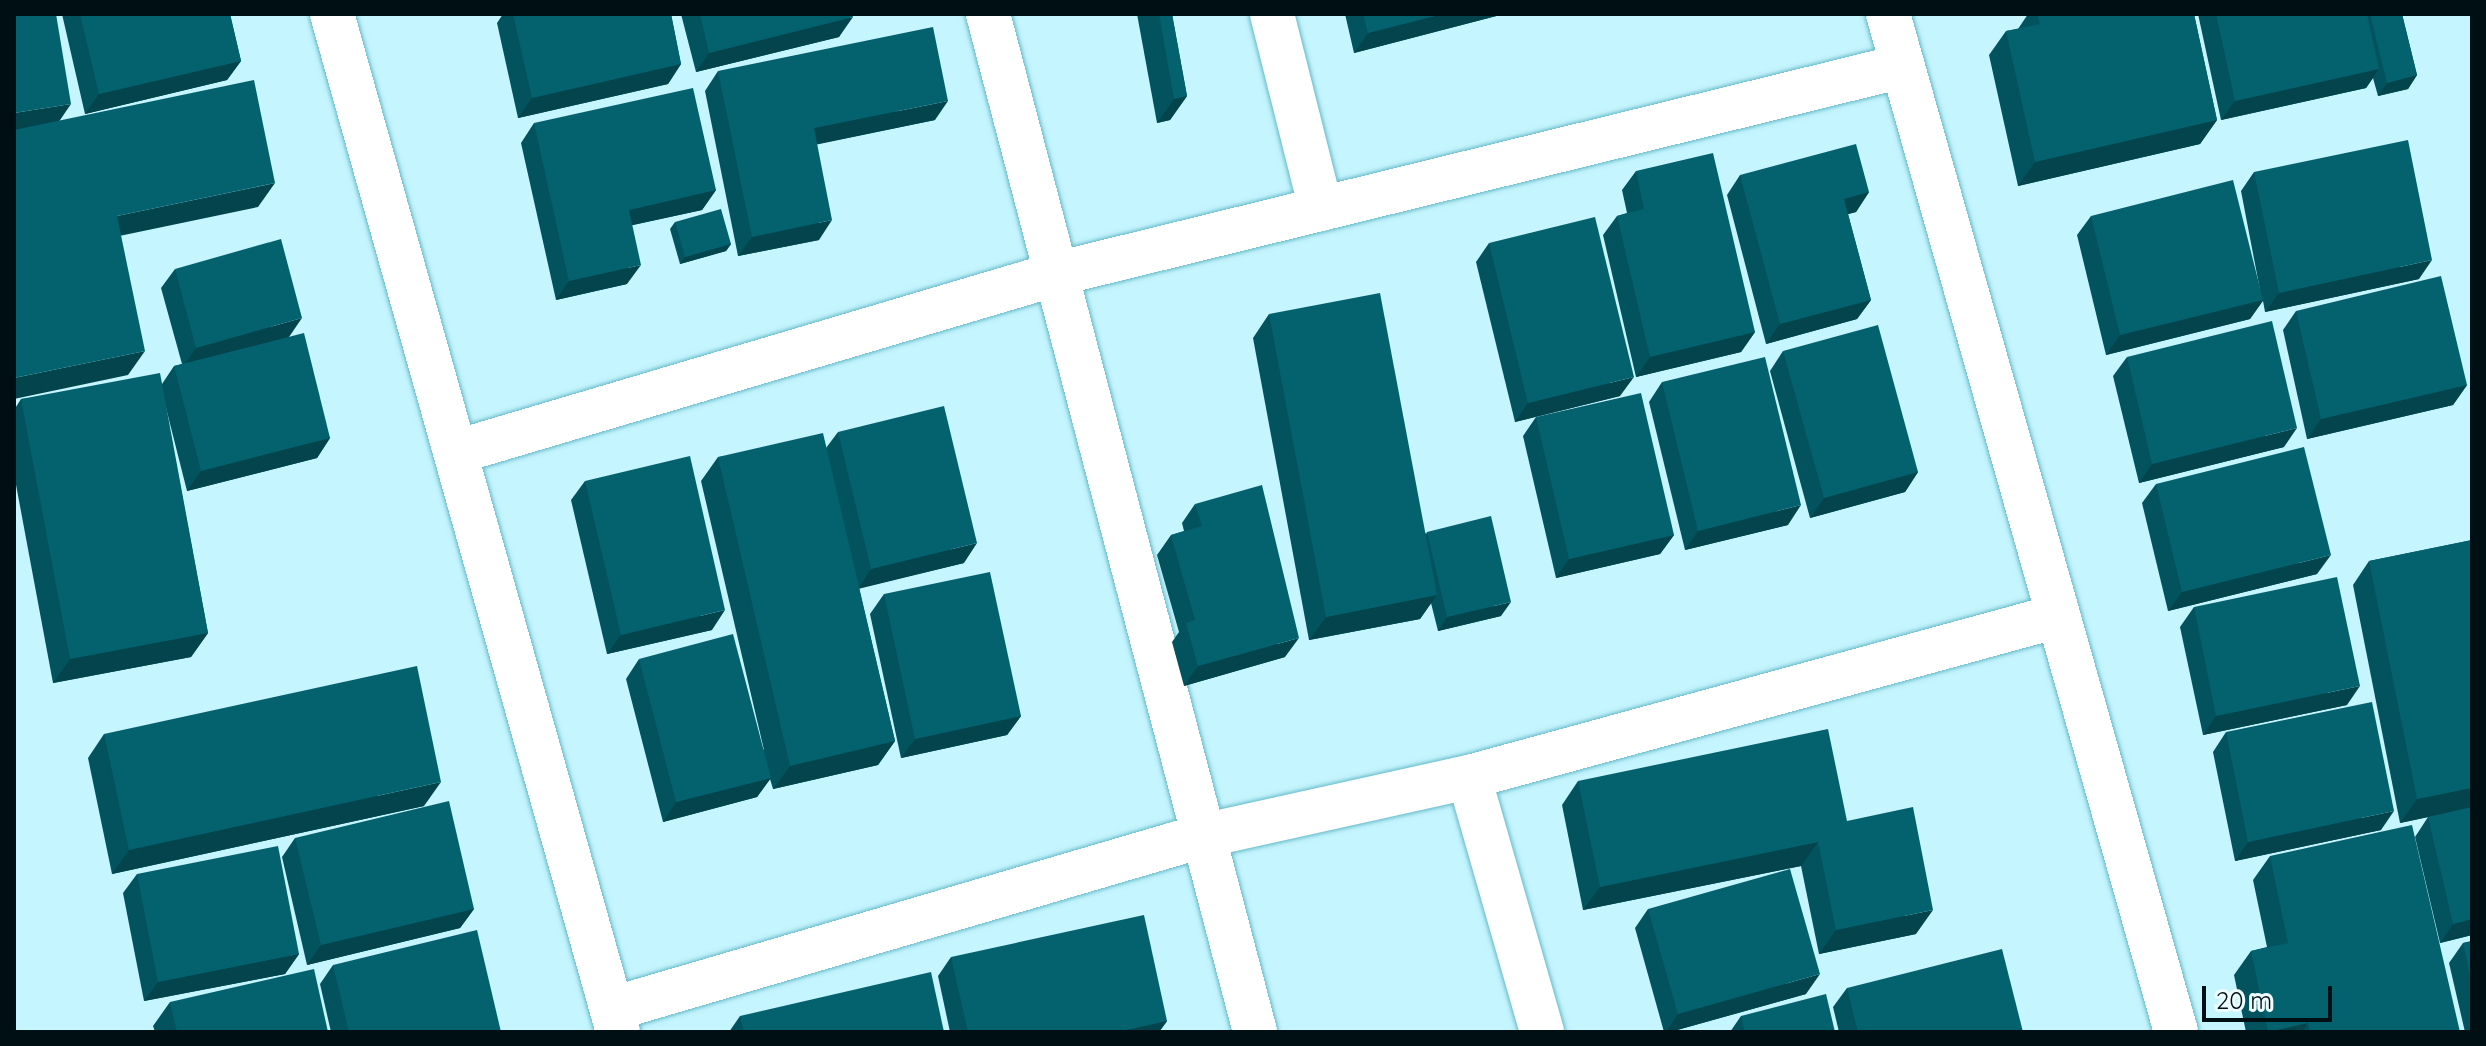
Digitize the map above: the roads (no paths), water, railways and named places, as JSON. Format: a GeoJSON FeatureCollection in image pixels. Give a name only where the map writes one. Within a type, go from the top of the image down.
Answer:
{"type":"FeatureCollection","features":[{"type":"Feature","properties":{"kind":"street"},"geometry":{"type":"LineString","coordinates":[[332,14],[615,1020],[1202,836],[1469,777],[2058,616]]}},
{"type":"Feature","properties":{"kind":"street"},"geometry":{"type":"LineString","coordinates":[[988,14],[1255,1032]]}},
{"type":"Feature","properties":{"kind":"street"},"geometry":{"type":"LineString","coordinates":[[1272,14],[1321,209]]}},
{"type":"Feature","properties":{"kind":"street"},"geometry":{"type":"LineString","coordinates":[[1888,14],[2176,1032]]}},
{"type":"Feature","properties":{"kind":"street"},"geometry":{"type":"LineString","coordinates":[[456,452],[1056,274],[1903,66]]}},
{"type":"Feature","properties":{"kind":"street"},"geometry":{"type":"LineString","coordinates":[[1469,777],[1542,1032]]}}]}
